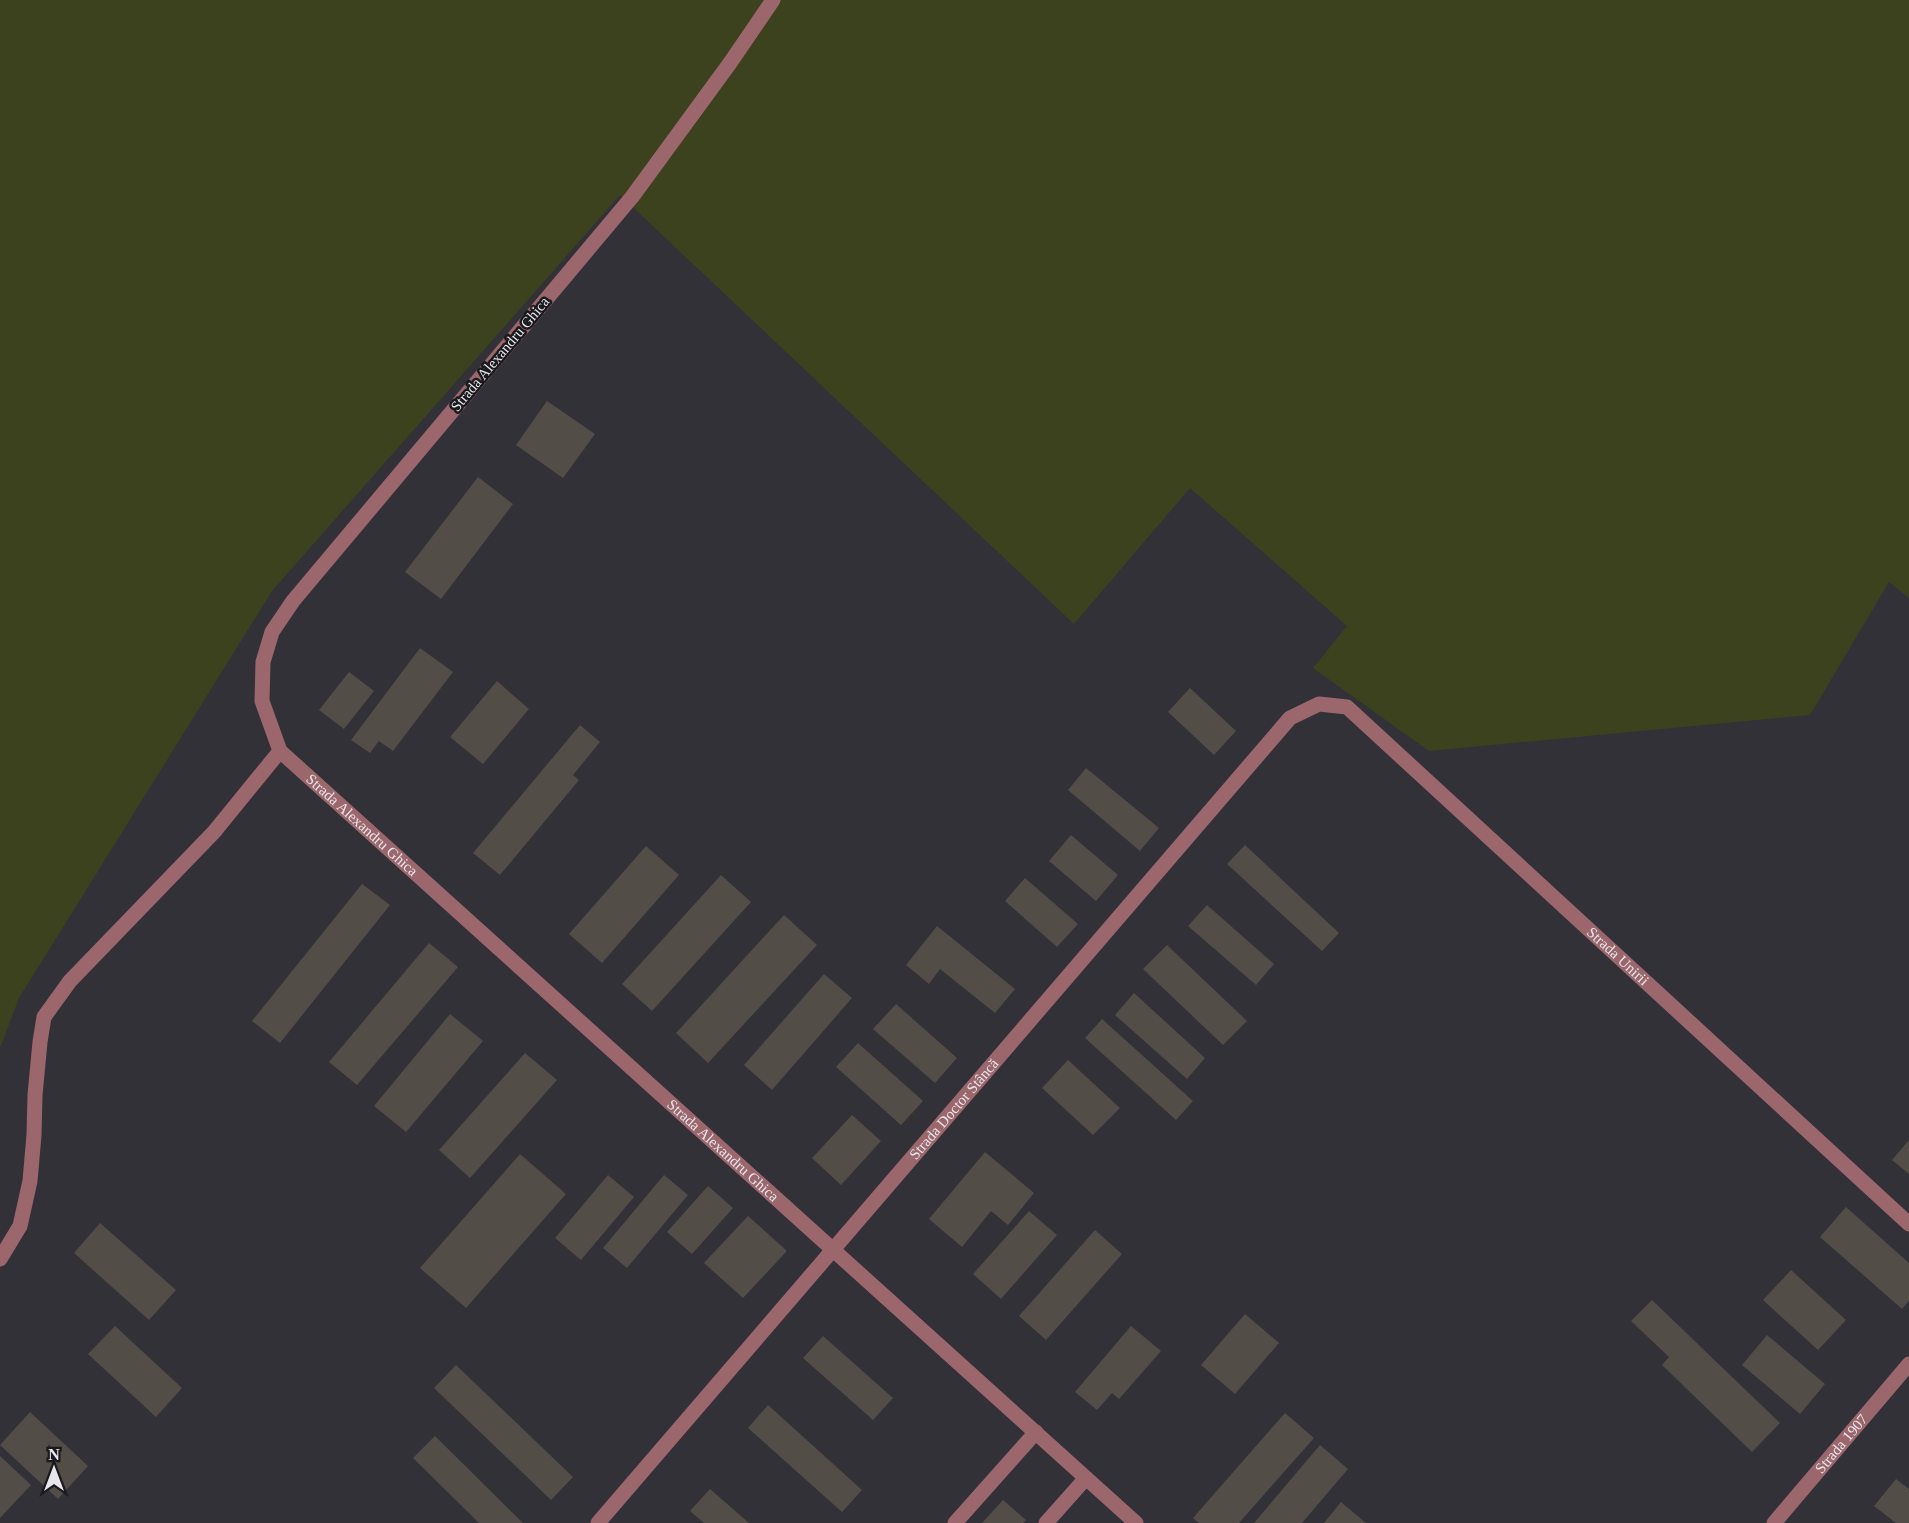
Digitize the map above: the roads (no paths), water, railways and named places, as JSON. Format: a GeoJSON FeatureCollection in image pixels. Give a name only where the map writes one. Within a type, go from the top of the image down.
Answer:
{"type":"FeatureCollection","features":[{"type":"Feature","properties":{"kind":"street","name":"Strada Alexandru Ghica"},"geometry":{"type":"LineString","coordinates":[[773,0],[632,197],[293,601],[272,632],[263,662],[262,700],[280,751],[1136,1523]]}},
{"type":"Feature","properties":{"kind":"street","name":"Strada Unirii"},"geometry":{"type":"LineString","coordinates":[[1319,704],[1347,707],[1909,1224]]}},
{"type":"Feature","properties":{"kind":"street","name":"Strada Doctor Stâncă"},"geometry":{"type":"LineString","coordinates":[[598,1523],[832,1248],[1290,718],[1319,704]]}},
{"type":"Feature","properties":{"kind":"street"},"geometry":{"type":"LineString","coordinates":[[0,1259],[20,1226],[30,1181],[35,1095],[44,1017],[70,981],[214,832],[280,751]]}},
{"type":"Feature","properties":{"kind":"street","name":"Strada 1907"},"geometry":{"type":"LineString","coordinates":[[1774,1523],[1909,1364]]}},
{"type":"Feature","properties":{"kind":"street"},"geometry":{"type":"LineString","coordinates":[[955,1523],[1036,1432]]}},
{"type":"Feature","properties":{"kind":"street"},"geometry":{"type":"LineString","coordinates":[[1046,1523],[1086,1478]]}}]}
